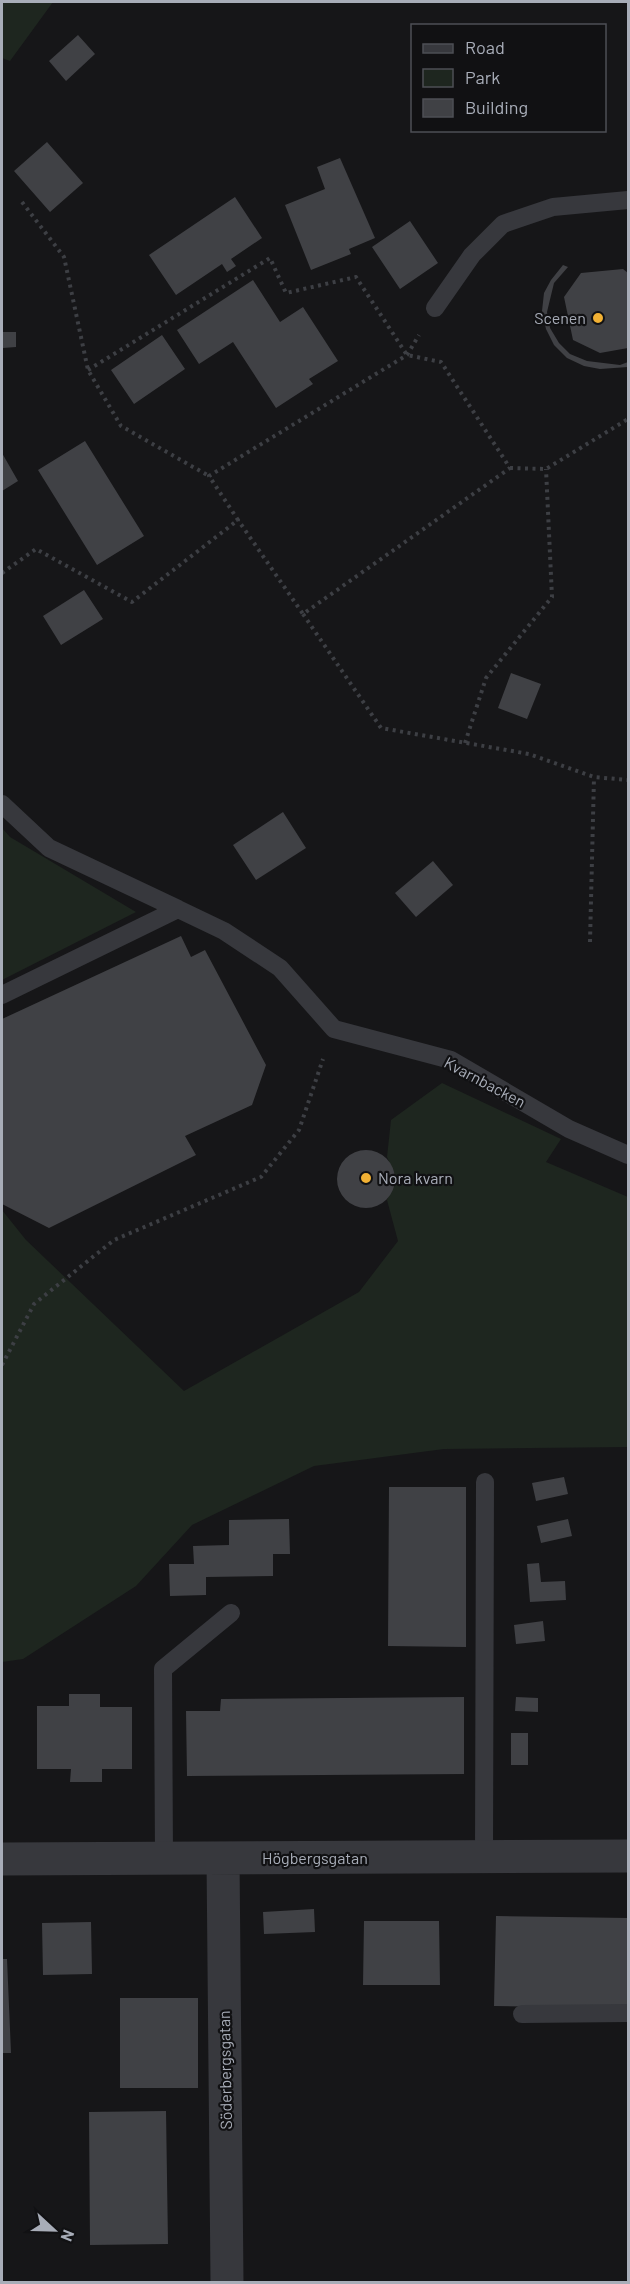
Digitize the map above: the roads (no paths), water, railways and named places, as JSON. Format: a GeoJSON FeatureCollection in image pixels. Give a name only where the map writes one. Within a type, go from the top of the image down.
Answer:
{"type":"FeatureCollection","features":[{"type":"Feature","properties":{"kind":"street","name":"Högbergsgatan"},"geometry":{"type":"LineString","coordinates":[[2,1859],[628,1856]]}},
{"type":"Feature","properties":{"kind":"street","name":"Söderbergsgatan"},"geometry":{"type":"LineString","coordinates":[[223,1858],[227,2283]]}},
{"type":"Feature","properties":{"kind":"lane"},"geometry":{"type":"LineString","coordinates":[[435,308],[472,255],[503,224],[552,207],[628,200]]}},
{"type":"Feature","properties":{"kind":"lane"},"geometry":{"type":"LineString","coordinates":[[2,804],[49,848],[178,909]]}},
{"type":"Feature","properties":{"kind":"lane"},"geometry":{"type":"LineString","coordinates":[[2,996],[178,909]]}},
{"type":"Feature","properties":{"kind":"lane","name":"Kvarnbacken"},"geometry":{"type":"LineString","coordinates":[[178,909],[224,931],[280,968],[334,1029],[451,1060],[569,1129],[628,1155]]}},
{"type":"Feature","properties":{"kind":"lane"},"geometry":{"type":"LineString","coordinates":[[483,1856],[485,1482]]}},
{"type":"Feature","properties":{"kind":"lane"},"geometry":{"type":"LineString","coordinates":[[164,1858],[163,1669],[231,1613]]}},
{"type":"Feature","properties":{"kind":"lane"},"geometry":{"type":"LineString","coordinates":[[522,2014],[628,2013]]}},
{"type":"Feature","properties":{"kind":"place","name":"Scenen"},"geometry":{"type":"Point","coordinates":[598,318]}},
{"type":"Feature","properties":{"kind":"place","name":"Nora kvarn"},"geometry":{"type":"Point","coordinates":[366,1178]}}]}
